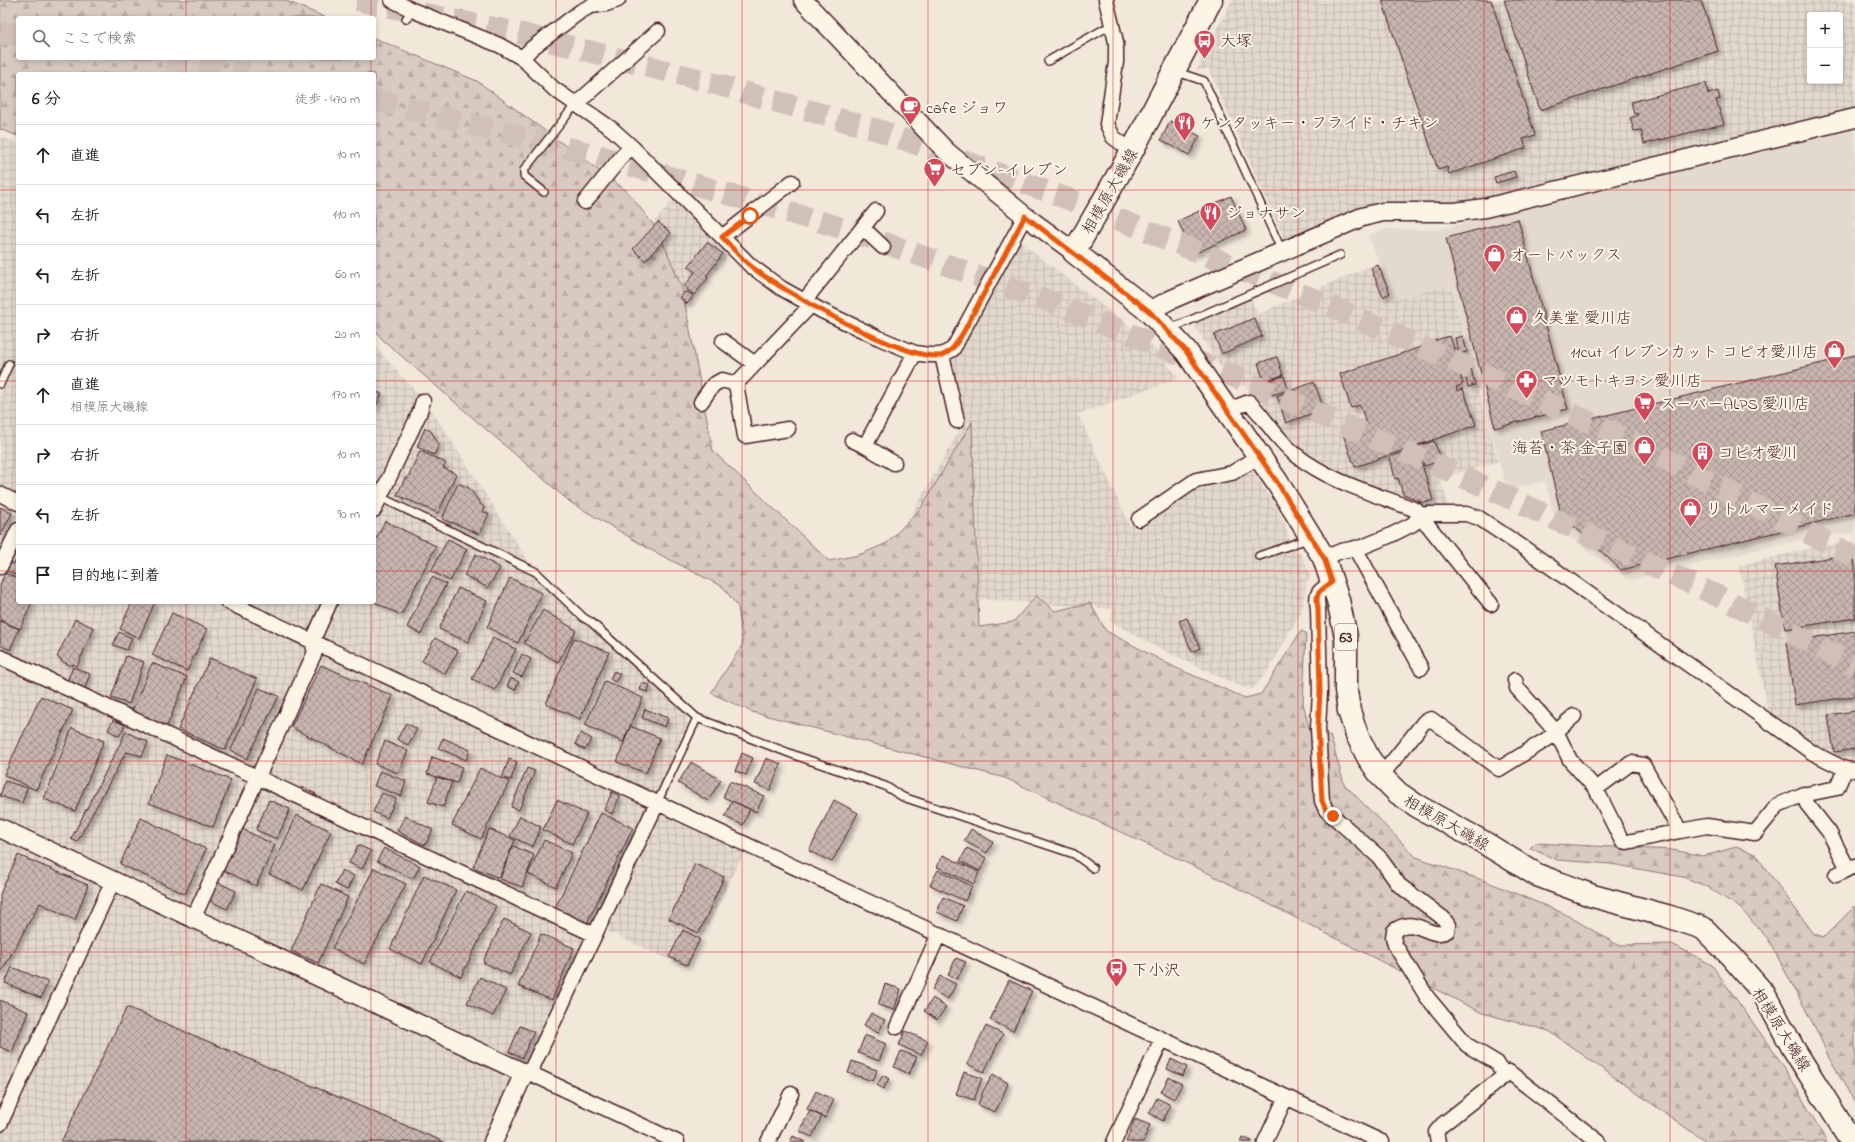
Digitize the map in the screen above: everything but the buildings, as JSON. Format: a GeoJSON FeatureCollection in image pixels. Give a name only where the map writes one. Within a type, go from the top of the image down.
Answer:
{"type":"FeatureCollection","features":[{"type":"Feature","properties":{"kind":"main road","name":"相模原大磯線"},"geometry":{"type":"LineString","coordinates":[[1212,0],[1132,150],[1074,252],[1149,311],[1186,351],[1260,456],[1324,558],[1338,600],[1346,637],[1346,690],[1349,711],[1357,735],[1368,757],[1381,776],[1398,793],[1417,806],[1483,842],[1537,875],[1593,896],[1667,916],[1703,928],[1764,994],[1793,1048],[1852,1142]]}},
{"type":"Feature","properties":{"kind":"street"},"geometry":{"type":"LineString","coordinates":[[392,0],[409,15],[499,45],[522,58],[554,89],[575,105],[612,129],[751,266],[781,288],[809,303],[879,338],[915,352],[929,355],[942,355],[953,349],[1025,216]]}},
{"type":"Feature","properties":{"kind":"street"},"geometry":{"type":"LineString","coordinates":[[522,58],[532,48],[589,3],[606,4],[618,0]]}},
{"type":"Feature","properties":{"kind":"street"},"geometry":{"type":"LineString","coordinates":[[803,0],[946,151],[1025,216],[1074,252]]}},
{"type":"Feature","properties":{"kind":"street"},"geometry":{"type":"LineString","coordinates":[[1106,0],[1114,28],[1116,42],[1116,62],[1107,124],[1113,137],[1132,150]]}},
{"type":"Feature","properties":{"kind":"street"},"geometry":{"type":"LineString","coordinates":[[575,105],[658,32]]}},
{"type":"Feature","properties":{"kind":"street"},"geometry":{"type":"LineString","coordinates":[[1149,311],[1170,300],[1362,217],[1384,212],[1454,212],[1485,208],[1855,118]]}},
{"type":"Feature","properties":{"kind":"street"},"geometry":{"type":"LineString","coordinates":[[585,202],[623,155],[632,148]]}},
{"type":"Feature","properties":{"kind":"street"},"geometry":{"type":"LineString","coordinates":[[722,237],[792,182]]}},
{"type":"Feature","properties":{"kind":"street"},"geometry":{"type":"LineString","coordinates":[[788,429],[739,437],[736,384],[809,303],[809,296],[876,211]]}},
{"type":"Feature","properties":{"kind":"street"},"geometry":{"type":"LineString","coordinates":[[863,228],[883,247]]}},
{"type":"Feature","properties":{"kind":"street"},"geometry":{"type":"LineString","coordinates":[[723,340],[755,364]]}},
{"type":"Feature","properties":{"kind":"street"},"geometry":{"type":"LineString","coordinates":[[865,446],[915,352]]}},
{"type":"Feature","properties":{"kind":"street"},"geometry":{"type":"LineString","coordinates":[[942,355],[958,421]]}},
{"type":"Feature","properties":{"kind":"street"},"geometry":{"type":"LineString","coordinates":[[701,402],[713,385],[722,380],[736,384]]}},
{"type":"Feature","properties":{"kind":"street"},"geometry":{"type":"LineString","coordinates":[[377,503],[419,414],[423,401]]}},
{"type":"Feature","properties":{"kind":"street"},"geometry":{"type":"LineString","coordinates":[[1228,410],[1249,402],[1258,411],[1276,436],[1295,454],[1315,469],[1339,481],[1416,510],[1419,517],[1427,524],[1491,604]]}},
{"type":"Feature","properties":{"kind":"street"},"geometry":{"type":"LineString","coordinates":[[852,440],[894,463]]}},
{"type":"Feature","properties":{"kind":"street"},"geometry":{"type":"LineString","coordinates":[[1139,519],[1196,480],[1232,474],[1260,456]]}},
{"type":"Feature","properties":{"kind":"street"},"geometry":{"type":"LineString","coordinates":[[0,494],[16,501]]}},
{"type":"Feature","properties":{"kind":"street"},"geometry":{"type":"LineString","coordinates":[[1324,558],[1342,551],[1362,547],[1389,536],[1413,524],[1419,517],[1428,514],[1466,514],[1479,518],[1524,548],[1813,753],[1850,770],[1837,788],[1804,794],[1778,805],[1755,833],[1708,826],[1627,842],[1622,841],[1596,789],[1570,760],[1557,733],[1517,688],[1516,680]]}},
{"type":"Feature","properties":{"kind":"street"},"geometry":{"type":"LineString","coordinates":[[0,567],[16,534]]}},
{"type":"Feature","properties":{"kind":"street"},"geometry":{"type":"LineString","coordinates":[[1355,548],[1413,640],[1421,668]]}},
{"type":"Feature","properties":{"kind":"street"},"geometry":{"type":"LineString","coordinates":[[1332,582],[1318,592],[1316,598],[1318,609],[1320,692],[1318,728],[1322,801],[1326,810],[1379,857],[1399,885],[1443,918],[1448,925],[1447,931],[1442,934],[1436,934],[1412,924],[1405,925],[1394,931],[1393,937],[1395,945],[1427,997],[1467,1045],[1497,1063],[1504,1074]]}},
{"type":"Feature","properties":{"kind":"street"},"geometry":{"type":"LineString","coordinates":[[232,604],[1382,1142]]}},
{"type":"Feature","properties":{"kind":"street"},"geometry":{"type":"LineString","coordinates":[[193,919],[315,652],[312,642],[329,604]]}},
{"type":"Feature","properties":{"kind":"street"},"geometry":{"type":"LineString","coordinates":[[0,657],[595,935]]}},
{"type":"Feature","properties":{"kind":"street"},"geometry":{"type":"LineString","coordinates":[[1381,776],[1424,722],[1431,720],[1471,756],[1499,768],[1557,733],[1559,728],[1574,716]]}},
{"type":"Feature","properties":{"kind":"street"},"geometry":{"type":"LineString","coordinates":[[1596,789],[1631,763],[1643,765],[1680,831]]}},
{"type":"Feature","properties":{"kind":"street"},"geometry":{"type":"LineString","coordinates":[[1804,794],[1807,804],[1829,832],[1846,870]]}},
{"type":"Feature","properties":{"kind":"street"},"geometry":{"type":"LineString","coordinates":[[493,1142],[524,1073],[531,1070],[657,803]]}},
{"type":"Feature","properties":{"kind":"street"},"geometry":{"type":"LineString","coordinates":[[0,828],[524,1073],[534,1075],[677,1142]]}},
{"type":"Feature","properties":{"kind":"street"},"geometry":{"type":"LineString","coordinates":[[0,1124],[113,881]]}},
{"type":"Feature","properties":{"kind":"street"},"geometry":{"type":"LineString","coordinates":[[905,1021],[938,934]]}},
{"type":"Feature","properties":{"kind":"street"},"geometry":{"type":"LineString","coordinates":[[1114,1142],[1137,1107],[1162,1039]]}},
{"type":"Feature","properties":{"kind":"street"},"geometry":{"type":"LineString","coordinates":[[1438,1142],[1436,1132],[1442,1125],[1504,1074],[1509,1072],[1599,1142]]}},
{"type":"Feature","properties":{"kind":"street"},"geometry":{"type":"LineString","coordinates":[[768,1142],[791,1094]]}},
{"type":"Feature","properties":{"kind":"street"},"geometry":{"type":"LineString","coordinates":[[1265,1142],[1286,1097]]}},
{"type":"Feature","properties":{"kind":"lane"},"geometry":{"type":"LineString","coordinates":[[1048,61],[1104,29],[1114,28]]}},
{"type":"Feature","properties":{"kind":"lane"},"geometry":{"type":"LineString","coordinates":[[1174,71],[1204,81],[1282,251]]}},
{"type":"Feature","properties":{"kind":"lane"},"geometry":{"type":"LineString","coordinates":[[544,192],[524,176],[524,170],[575,105]]}},
{"type":"Feature","properties":{"kind":"lane"},"geometry":{"type":"LineString","coordinates":[[1167,330],[1340,254]]}},
{"type":"Feature","properties":{"kind":"lane"},"geometry":{"type":"LineString","coordinates":[[0,384],[9,364]]}},
{"type":"Feature","properties":{"kind":"lane"},"geometry":{"type":"LineString","coordinates":[[377,503],[536,572],[584,618],[591,622],[696,718],[797,756],[885,786],[903,797],[1074,854],[1093,868]]}},
{"type":"Feature","properties":{"kind":"lane"},"geometry":{"type":"LineString","coordinates":[[1259,556],[1302,541],[1310,536]]}},
{"type":"Feature","properties":{"kind":"lane"},"geometry":{"type":"LineString","coordinates":[[657,803],[696,718]]}},
{"type":"Feature","properties":{"kind":"shaded area"},"geometry":{"type":"Polygon","coordinates":[[[1232,0],[1855,0],[1855,108],[1498,195],[1453,203],[1381,203],[1363,208],[1285,241],[1208,68],[1196,71],[1232,0]]]}},
{"type":"Feature","properties":{"kind":"shaded area"},"geometry":{"type":"Polygon","coordinates":[[[1855,128],[1855,533],[1813,537],[1629,580],[1557,528],[1545,481],[1507,490],[1450,284],[1394,299],[1368,235],[1386,229],[1436,230],[1855,128]]]}},
{"type":"Feature","properties":{"kind":"shaded area"},"geometry":{"type":"Polygon","coordinates":[[[0,137],[16,142],[16,604],[376,604],[376,347],[431,409],[529,562],[534,577],[583,623],[687,714],[688,726],[650,807],[746,848],[687,968],[594,925],[490,1142],[0,1142],[0,137]]]}},
{"type":"Feature","properties":{"kind":"shaded area"},"geometry":{"type":"Polygon","coordinates":[[[675,198],[730,252],[680,318],[630,249],[675,198]]]}},
{"type":"Feature","properties":{"kind":"shaded area"},"geometry":{"type":"Polygon","coordinates":[[[1019,241],[1146,339],[1179,378],[1078,414],[1130,526],[1133,525],[1136,529],[1197,486],[1253,471],[1282,517],[1294,550],[1301,554],[1311,576],[1307,581],[1302,610],[1268,671],[1253,689],[1241,687],[1153,645],[1110,621],[1113,609],[964,598],[885,562],[963,423],[948,365],[950,355],[1019,241]]]}},
{"type":"Feature","properties":{"kind":"shaded area"},"geometry":{"type":"Polygon","coordinates":[[[1378,263],[1394,299],[1450,284],[1498,462],[1440,478],[1449,507],[1433,510],[1341,476],[1296,450],[1284,432],[1273,424],[1252,391],[1243,385],[1234,388],[1196,328],[1197,320],[1250,296],[1258,314],[1378,263]]]}},
{"type":"Feature","properties":{"kind":"shaded area"},"geometry":{"type":"Polygon","coordinates":[[[1855,541],[1855,762],[1821,750],[1766,711],[1767,708],[1739,566],[1806,549],[1855,541]]]}},
{"type":"Feature","properties":{"kind":"green space"},"geometry":{"type":"Polygon","coordinates":[[[0,0],[284,0],[322,16],[16,16],[16,60],[376,60],[376,39],[477,81],[627,191],[659,232],[682,288],[713,451],[829,561],[859,555],[887,543],[921,508],[972,422],[979,627],[1013,622],[1036,596],[1055,611],[1090,603],[1106,631],[1174,667],[1245,698],[1261,694],[1301,631],[1306,633],[1303,703],[1311,736],[1330,735],[1344,784],[1416,857],[1488,882],[1563,913],[1618,945],[1672,944],[1712,965],[1783,1065],[1827,1142],[1706,1142],[1549,1031],[1482,1013],[1206,872],[1005,778],[752,712],[711,693],[743,644],[738,607],[723,587],[653,551],[570,502],[383,340],[376,331],[376,72],[16,72],[16,135],[0,129],[0,0]]]}},
{"type":"Feature","properties":{"kind":"green space"},"geometry":{"type":"Polygon","coordinates":[[[1535,843],[1672,850],[1704,856],[1736,847],[1755,854],[1814,934],[1824,937],[1855,906],[1855,1103],[1829,1058],[1818,1033],[1768,939],[1740,908],[1708,887],[1683,877],[1611,864],[1557,860],[1530,848],[1535,843]]]}},
{"type":"Feature","properties":{"kind":"tunnel"},"geometry":{"type":"LineString","coordinates":[[357,0],[522,34],[705,81],[881,131],[1071,200],[1333,307],[1627,439],[1855,557]]}},
{"type":"Feature","properties":{"kind":"tunnel"},"geometry":{"type":"LineString","coordinates":[[0,33],[16,35]]}},
{"type":"Feature","properties":{"kind":"tunnel"},"geometry":{"type":"LineString","coordinates":[[177,60],[237,72]]}},
{"type":"Feature","properties":{"kind":"tunnel"},"geometry":{"type":"LineString","coordinates":[[376,100],[596,155],[848,230],[1051,302],[1240,379],[1497,492],[1726,600],[1855,665]]}},
{"type":"Feature","properties":{"kind":"place","name":"大塚"},"geometry":{"type":"Point","coordinates":[1205,60]}},
{"type":"Feature","properties":{"kind":"place","name":"cafe ジョワ"},"geometry":{"type":"Point","coordinates":[910,126]}},
{"type":"Feature","properties":{"kind":"place","name":"ケンタッキー・フライド・チキン"},"geometry":{"type":"Point","coordinates":[1185,142]}},
{"type":"Feature","properties":{"kind":"place","name":"セブン-イレブン"},"geometry":{"type":"Point","coordinates":[934,188]}},
{"type":"Feature","properties":{"kind":"place","name":"ジョナサン"},"geometry":{"type":"Point","coordinates":[1210,232]}},
{"type":"Feature","properties":{"kind":"place","name":"オートバックス"},"geometry":{"type":"Point","coordinates":[1495,274]}},
{"type":"Feature","properties":{"kind":"place","name":"久美堂 愛川店"},"geometry":{"type":"Point","coordinates":[1517,336]}},
{"type":"Feature","properties":{"kind":"place","name":"11cut イレブンカット コピオ愛川店"},"geometry":{"type":"Point","coordinates":[1834,370]}},
{"type":"Feature","properties":{"kind":"place","name":"マツモトキヨシ愛川店"},"geometry":{"type":"Point","coordinates":[1526,400]}},
{"type":"Feature","properties":{"kind":"place","name":"スーパーALPS 愛川店"},"geometry":{"type":"Point","coordinates":[1644,422]}},
{"type":"Feature","properties":{"kind":"place","name":"海苔・茶 金子園"},"geometry":{"type":"Point","coordinates":[1644,466]}},
{"type":"Feature","properties":{"kind":"place","name":"コピオ愛川"},"geometry":{"type":"Point","coordinates":[1703,472]}},
{"type":"Feature","properties":{"kind":"place","name":"リトルマーメイド"},"geometry":{"type":"Point","coordinates":[1691,528]}},
{"type":"Feature","properties":{"kind":"place","name":"下小沢"},"geometry":{"type":"Point","coordinates":[1116,988]}},
{"type":"Feature","properties":{"kind":"route"},"geometry":{"type":"LineString","coordinates":[[750,216],[722,237],[751,266],[781,288],[822,311],[879,338],[915,352],[929,355],[942,355],[953,349],[1025,216],[1074,252],[1149,311],[1186,351],[1228,410],[1277,482],[1324,558],[1332,582],[1318,592],[1316,598],[1318,609],[1320,692],[1318,728],[1322,801],[1326,810],[1333,816]]}}]}
